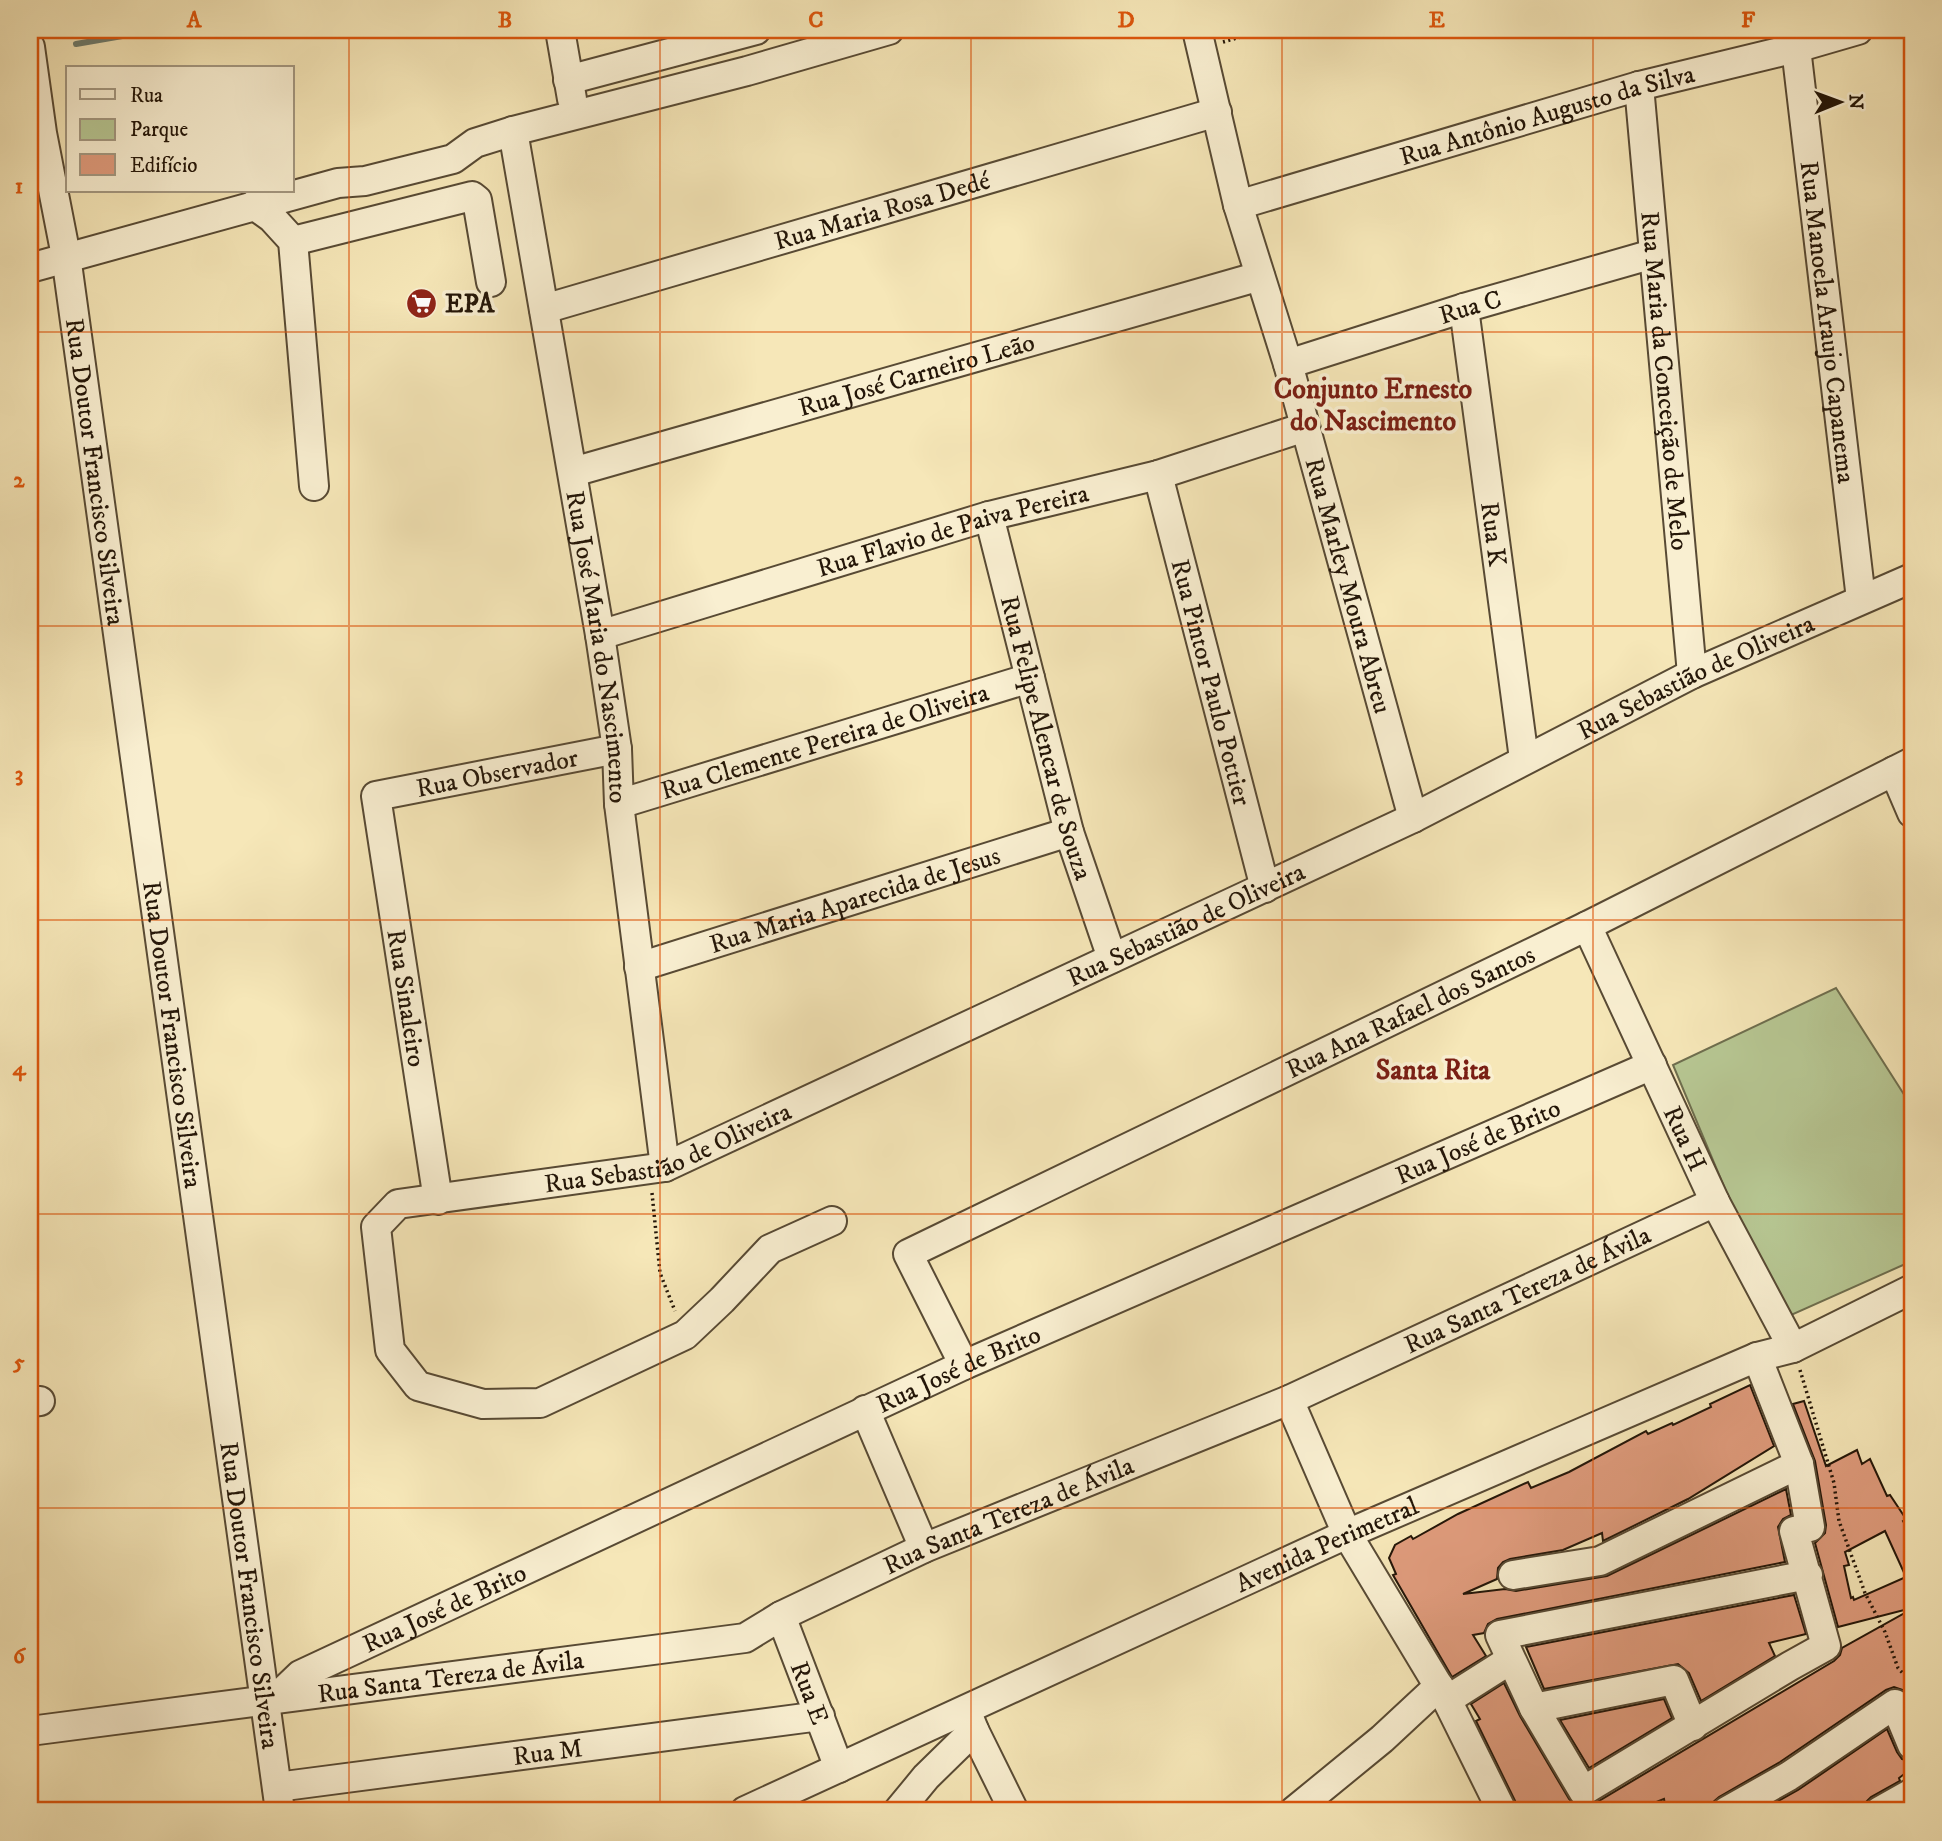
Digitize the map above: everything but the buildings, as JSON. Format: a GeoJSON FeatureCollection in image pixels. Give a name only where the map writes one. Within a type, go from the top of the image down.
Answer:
{"type":"FeatureCollection","features":[{"type":"Feature","properties":{"kind":"street"},"geometry":{"type":"LineString","coordinates":[[560,30],[575,115]]}},
{"type":"Feature","properties":{"kind":"street"},"geometry":{"type":"LineString","coordinates":[[568,80],[755,30]]}},
{"type":"Feature","properties":{"kind":"street"},"geometry":{"type":"LineString","coordinates":[[30,268],[65,256],[338,183],[365,181],[453,159],[475,143],[513,131],[747,71],[889,30]]}},
{"type":"Feature","properties":{"kind":"street","name":"Rua Antônio Augusto da Silva"},"geometry":{"type":"LineString","coordinates":[[1238,205],[1639,86],[1858,30]]}},
{"type":"Feature","properties":{"kind":"street","name":"Rua Marley Moura Abreu"},"geometry":{"type":"LineString","coordinates":[[1199,39],[1238,205],[1289,364],[1413,818]]}},
{"type":"Feature","properties":{"kind":"street","name":"Rua Doutor Francisco Silveira"},"geometry":{"type":"LineString","coordinates":[[30,47],[42,133],[65,256],[272,1698],[278,1799]]}},
{"type":"Feature","properties":{"kind":"street","name":"Rua Manoela Araujo Capanema"},"geometry":{"type":"LineString","coordinates":[[1796,48],[1861,599]]}},
{"type":"Feature","properties":{"kind":"street","name":"Rua Maria da Conceição de Melo"},"geometry":{"type":"LineString","coordinates":[[1639,86],[1692,674]]}},
{"type":"Feature","properties":{"kind":"street","name":"Rua Maria Rosa Dedé"},"geometry":{"type":"LineString","coordinates":[[544,309],[1217,112]]}},
{"type":"Feature","properties":{"kind":"street","name":"Rua José Maria do Nascimento"},"geometry":{"type":"LineString","coordinates":[[513,131],[573,472],[617,749],[619,804],[665,1167]]}},
{"type":"Feature","properties":{"kind":"street"},"geometry":{"type":"LineString","coordinates":[[293,241],[472,196],[477,200],[491,282]]}},
{"type":"Feature","properties":{"kind":"street"},"geometry":{"type":"LineString","coordinates":[[254,205],[272,218],[293,241],[314,486]]}},
{"type":"Feature","properties":{"kind":"street","name":"Rua C"},"geometry":{"type":"LineString","coordinates":[[1289,364],[1464,308],[1653,254]]}},
{"type":"Feature","properties":{"kind":"street","name":"Rua José Carneiro Leão"},"geometry":{"type":"LineString","coordinates":[[573,472],[1260,276]]}},
{"type":"Feature","properties":{"kind":"street","name":"Rua K"},"geometry":{"type":"LineString","coordinates":[[1464,308],[1524,759]]}},
{"type":"Feature","properties":{"kind":"street","name":"Rua Flavio de Paiva Pereira"},"geometry":{"type":"LineString","coordinates":[[600,635],[989,516],[1158,475],[1305,427]]}},
{"type":"Feature","properties":{"kind":"street","name":"Rua Pintor Paulo Pottier"},"geometry":{"type":"LineString","coordinates":[[1158,475],[1265,888]]}},
{"type":"Feature","properties":{"kind":"street","name":"Rua Felipe Alencar de Souza"},"geometry":{"type":"LineString","coordinates":[[989,516],[1069,832],[1112,958]]}},
{"type":"Feature","properties":{"kind":"street","name":"Rua Sebastião de Oliveira"},"geometry":{"type":"LineString","coordinates":[[685,1335],[540,1403],[483,1404],[418,1386],[390,1350],[376,1227],[398,1204],[665,1167],[1413,818],[1692,674],[1912,578]]}},
{"type":"Feature","properties":{"kind":"street","name":"Rua Clemente Pereira de Oliveira"},"geometry":{"type":"LineString","coordinates":[[619,804],[1030,678]]}},
{"type":"Feature","properties":{"kind":"street","name":"Rua Observador"},"geometry":{"type":"LineString","coordinates":[[376,796],[617,749]]}},
{"type":"Feature","properties":{"kind":"street"},"geometry":{"type":"LineString","coordinates":[[1903,766],[1912,813]]}},
{"type":"Feature","properties":{"kind":"street","name":"Rua Ana Rafael dos Santos"},"geometry":{"type":"LineString","coordinates":[[964,1365],[908,1254],[1587,926],[1903,766]]}},
{"type":"Feature","properties":{"kind":"street","name":"Rua Sinaleiro"},"geometry":{"type":"LineString","coordinates":[[376,796],[438,1199]]}},
{"type":"Feature","properties":{"kind":"street","name":"Rua Maria Aparecida de Jesus"},"geometry":{"type":"LineString","coordinates":[[639,967],[1069,832]]}},
{"type":"Feature","properties":{"kind":"street","name":"Rua H"},"geometry":{"type":"LineString","coordinates":[[1587,926],[1715,1202],[1793,1348]]}},
{"type":"Feature","properties":{"kind":"street","name":"Rua José de Brito"},"geometry":{"type":"LineString","coordinates":[[272,1698],[300,1675],[864,1410],[1652,1065]]}},
{"type":"Feature","properties":{"kind":"street","name":"Rua Santa Tereza de Ávila"},"geometry":{"type":"LineString","coordinates":[[30,1731],[744,1638],[781,1616],[924,1548],[1289,1400],[1715,1202]]}},
{"type":"Feature","properties":{"kind":"street"},"geometry":{"type":"LineString","coordinates":[[685,1335],[769,1249],[832,1221]]}},
{"type":"Feature","properties":{"kind":"street","name":"Avenida Perimetral"},"geometry":{"type":"LineString","coordinates":[[745,1811],[839,1768],[970,1720],[1346,1534],[1757,1357],[1793,1348],[1912,1289]]}},
{"type":"Feature","properties":{"kind":"street"},"geometry":{"type":"LineString","coordinates":[[1757,1357],[1799,1464],[1810,1527],[1794,1531],[1808,1575],[1826,1647],[1583,1791],[1534,1708],[1500,1635],[1808,1575]]}},
{"type":"Feature","properties":{"kind":"street"},"geometry":{"type":"LineString","coordinates":[[1289,1400],[1346,1534],[1443,1693],[1502,1811]]}},
{"type":"Feature","properties":{"kind":"street"},"geometry":{"type":"LineString","coordinates":[[864,1410],[924,1548]]}},
{"type":"Feature","properties":{"kind":"street"},"geometry":{"type":"LineString","coordinates":[[1513,1575],[1600,1561],[1799,1464]]}},
{"type":"Feature","properties":{"kind":"street","name":"Rua E"},"geometry":{"type":"LineString","coordinates":[[781,1616],[839,1768]]}},
{"type":"Feature","properties":{"kind":"street"},"geometry":{"type":"LineString","coordinates":[[1294,1811],[1443,1693],[1510,1661]]}},
{"type":"Feature","properties":{"kind":"street"},"geometry":{"type":"LineString","coordinates":[[1534,1708],[1674,1681],[1693,1726]]}},
{"type":"Feature","properties":{"kind":"street"},"geometry":{"type":"LineString","coordinates":[[1727,1811],[1789,1776],[1895,1704],[1912,1745]]}},
{"type":"Feature","properties":{"kind":"street","name":"Rua M"},"geometry":{"type":"LineString","coordinates":[[278,1799],[820,1716]]}},
{"type":"Feature","properties":{"kind":"street"},"geometry":{"type":"LineString","coordinates":[[898,1811],[970,1720],[1014,1811]]}},
{"type":"Feature","properties":{"kind":"street"},"geometry":{"type":"LineString","coordinates":[[1880,1811],[1912,1793]]}},
{"type":"Feature","properties":{"kind":"path"},"geometry":{"type":"LineString","coordinates":[[1199,39],[1265,30]]}},
{"type":"Feature","properties":{"kind":"path"},"geometry":{"type":"LineString","coordinates":[[665,1167],[652,1188],[660,1273],[685,1335]]}},
{"type":"Feature","properties":{"kind":"path"},"geometry":{"type":"LineString","coordinates":[[1793,1348],[1835,1483],[1839,1521],[1865,1593],[1885,1632],[1898,1668],[1912,1683]]}},
{"type":"Feature","properties":{"kind":"green space"},"geometry":{"type":"Polygon","coordinates":[[[1836,988],[1912,1107],[1912,1261],[1780,1320],[1673,1065],[1836,988]]]}},
{"type":"Feature","properties":{"kind":"waterway"},"geometry":{"type":"LineString","coordinates":[[76,44],[157,30]]}},
{"type":"Feature","properties":{"kind":"place","name":"EPA"},"geometry":{"type":"Point","coordinates":[422,303]}},
{"type":"Feature","properties":{"kind":"district","name":"Conjunto Ernesto do Nascimento"},"geometry":{"type":"Point","coordinates":[1373,404]}},
{"type":"Feature","properties":{"kind":"district","name":"Santa Rita"},"geometry":{"type":"Point","coordinates":[1433,1069]}}]}
